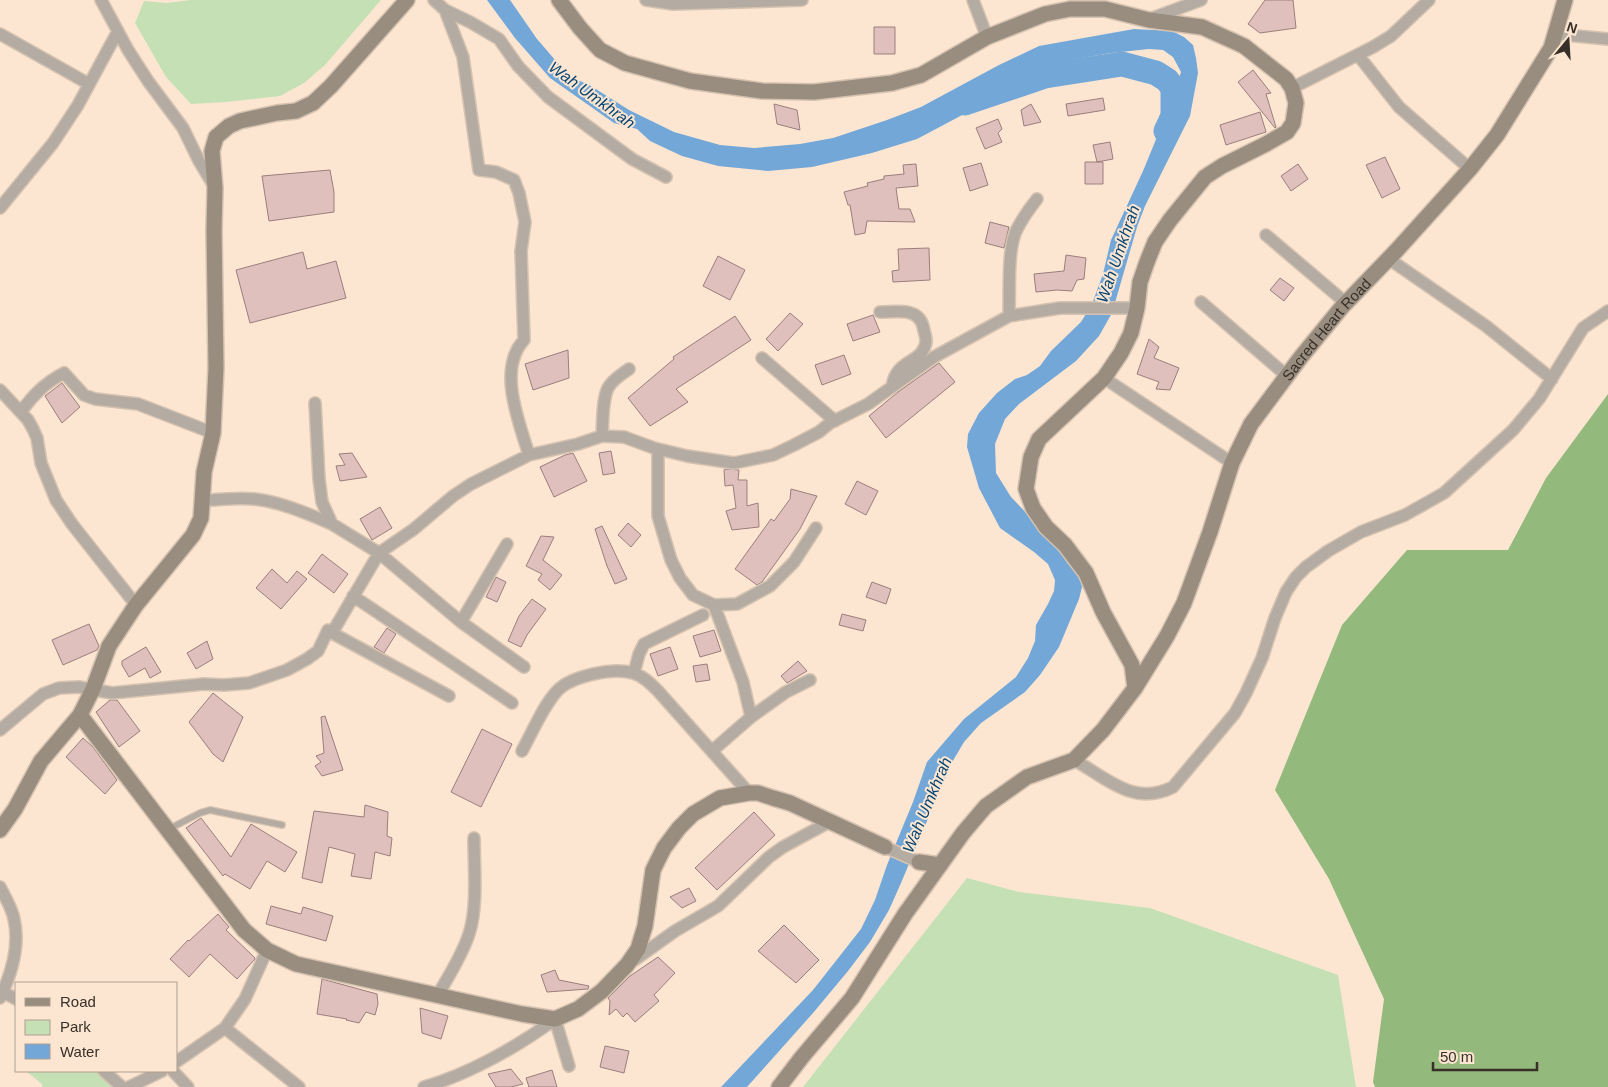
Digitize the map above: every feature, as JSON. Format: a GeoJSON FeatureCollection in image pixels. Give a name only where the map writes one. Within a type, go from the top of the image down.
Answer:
{"type":"FeatureCollection","features":[{"type":"Feature","properties":{"kind":"street"},"geometry":{"type":"LineString","coordinates":[[101,0],[148,81],[183,128],[215,188]]}},
{"type":"Feature","properties":{"kind":"street"},"geometry":{"type":"LineString","coordinates":[[0,830],[15,809],[42,760],[80,715],[93,689],[109,646],[136,605],[193,535],[201,518],[204,472],[214,433],[216,368],[215,188],[212,151],[216,137],[221,131],[240,121],[296,111],[313,103],[331,86],[408,0]]}},
{"type":"Feature","properties":{"kind":"street"},"geometry":{"type":"LineString","coordinates":[[434,0],[445,10],[470,22],[499,40],[518,66],[548,97],[632,159],[666,177]]}},
{"type":"Feature","properties":{"kind":"street"},"geometry":{"type":"LineString","coordinates":[[559,0],[592,42],[609,56],[625,63],[690,81],[762,90],[814,92],[892,83],[922,75],[987,37],[1045,14],[1070,9],[1105,9],[1149,20],[1202,27],[1244,46],[1286,79],[1292,88],[1296,103],[1293,123],[1287,132],[1222,166],[1205,178],[1170,220],[1155,242],[1147,262],[1140,282],[1137,308],[1128,340],[1121,354],[1104,378],[1039,439],[1031,458],[1026,489],[1033,508],[1086,573],[1103,612],[1132,664],[1135,688]]}},
{"type":"Feature","properties":{"kind":"street"},"geometry":{"type":"LineString","coordinates":[[646,0],[673,4],[802,0]]}},
{"type":"Feature","properties":{"kind":"street"},"geometry":{"type":"LineString","coordinates":[[973,0],[987,37]]}},
{"type":"Feature","properties":{"kind":"street"},"geometry":{"type":"LineString","coordinates":[[1149,20],[1201,0]]}},
{"type":"Feature","properties":{"kind":"street"},"geometry":{"type":"LineString","coordinates":[[1292,88],[1391,36],[1429,0]]}},
{"type":"Feature","properties":{"kind":"street","name":"Sacred Heart Road"},"geometry":{"type":"LineString","coordinates":[[1074,760],[1103,730],[1135,688],[1184,604],[1232,463],[1251,424],[1346,303],[1389,259],[1470,169],[1497,135],[1551,48],[1565,0]]}},
{"type":"Feature","properties":{"kind":"street"},"geometry":{"type":"LineString","coordinates":[[445,10],[464,57],[479,170],[496,172],[514,180],[519,193],[525,222],[521,251],[524,340],[519,346],[512,366],[512,399],[529,455]]}},
{"type":"Feature","properties":{"kind":"street"},"geometry":{"type":"LineString","coordinates":[[1,204],[54,143],[90,84],[118,31]]}},
{"type":"Feature","properties":{"kind":"street"},"geometry":{"type":"LineString","coordinates":[[0,34],[90,84]]}},
{"type":"Feature","properties":{"kind":"street"},"geometry":{"type":"LineString","coordinates":[[1556,34],[1608,38]]}},
{"type":"Feature","properties":{"kind":"street"},"geometry":{"type":"LineString","coordinates":[[1358,55],[1399,107],[1470,169]]}},
{"type":"Feature","properties":{"kind":"street"},"geometry":{"type":"LineString","coordinates":[[1009,316],[1012,249],[1016,233],[1024,217],[1037,199]]}},
{"type":"Feature","properties":{"kind":"street"},"geometry":{"type":"LineString","coordinates":[[1266,235],[1346,303]]}},
{"type":"Feature","properties":{"kind":"street"},"geometry":{"type":"LineString","coordinates":[[1389,259],[1486,326],[1552,379]]}},
{"type":"Feature","properties":{"kind":"street"},"geometry":{"type":"LineString","coordinates":[[1201,302],[1288,376]]}},
{"type":"Feature","properties":{"kind":"street"},"geometry":{"type":"LineString","coordinates":[[332,633],[379,553],[414,529],[452,496],[471,484],[529,455],[578,444],[602,436],[624,437],[658,449],[687,456],[734,463],[773,454],[819,432],[835,421],[868,404],[934,357],[1009,316],[1060,308],[1137,308]]}},
{"type":"Feature","properties":{"kind":"street"},"geometry":{"type":"LineString","coordinates":[[779,1087],[852,998],[905,914],[963,833],[986,806],[1027,777],[1074,760],[1116,786],[1135,793],[1148,795],[1161,793],[1173,787],[1235,713],[1262,658],[1286,592],[1296,577],[1306,567],[1336,546],[1361,532],[1405,516],[1444,493],[1513,430],[1539,399],[1583,328],[1608,311]]}},
{"type":"Feature","properties":{"kind":"street"},"geometry":{"type":"LineString","coordinates":[[880,312],[911,312],[917,315],[921,319],[926,340],[921,352],[896,373],[892,387]]}},
{"type":"Feature","properties":{"kind":"street"},"geometry":{"type":"LineString","coordinates":[[762,358],[835,421]]}},
{"type":"Feature","properties":{"kind":"street"},"geometry":{"type":"LineString","coordinates":[[602,436],[608,388],[629,369]]}},
{"type":"Feature","properties":{"kind":"street"},"geometry":{"type":"LineString","coordinates":[[21,412],[32,397],[49,381],[64,373],[84,395],[95,399],[138,404],[214,433]]}},
{"type":"Feature","properties":{"kind":"street"},"geometry":{"type":"LineString","coordinates":[[1104,378],[1232,463]]}},
{"type":"Feature","properties":{"kind":"street"},"geometry":{"type":"LineString","coordinates":[[0,390],[28,420],[37,438],[42,463],[56,500],[72,524],[136,605]]}},
{"type":"Feature","properties":{"kind":"street"},"geometry":{"type":"LineString","coordinates":[[315,403],[322,502],[332,524]]}},
{"type":"Feature","properties":{"kind":"street"},"geometry":{"type":"LineString","coordinates":[[658,449],[658,516],[670,560],[680,578],[693,595],[714,605],[737,604],[770,586],[794,562],[816,528]]}},
{"type":"Feature","properties":{"kind":"street"},"geometry":{"type":"LineString","coordinates":[[203,500],[252,499],[276,503],[299,510],[332,524],[379,553],[461,622],[524,667]]}},
{"type":"Feature","properties":{"kind":"street"},"geometry":{"type":"LineString","coordinates":[[461,622],[507,544]]}},
{"type":"Feature","properties":{"kind":"street"},"geometry":{"type":"LineString","coordinates":[[354,596],[512,703]]}},
{"type":"Feature","properties":{"kind":"street"},"geometry":{"type":"LineString","coordinates":[[714,605],[743,682],[751,717]]}},
{"type":"Feature","properties":{"kind":"street"},"geometry":{"type":"LineString","coordinates":[[634,673],[644,644],[703,615]]}},
{"type":"Feature","properties":{"kind":"street"},"geometry":{"type":"LineString","coordinates":[[0,730],[44,694],[59,688],[79,687],[112,693],[204,684],[248,683],[287,670],[307,659],[318,651],[328,630],[449,696]]}},
{"type":"Feature","properties":{"kind":"street"},"geometry":{"type":"LineString","coordinates":[[522,751],[548,704],[557,691],[566,683],[579,678],[620,670],[634,673],[646,679],[658,690],[749,793]]}},
{"type":"Feature","properties":{"kind":"street"},"geometry":{"type":"LineString","coordinates":[[712,751],[751,717],[786,692],[810,680]]}},
{"type":"Feature","properties":{"kind":"street"},"geometry":{"type":"LineString","coordinates":[[80,715],[244,930],[267,950],[296,964],[555,1019]]}},
{"type":"Feature","properties":{"kind":"street"},"geometry":{"type":"LineString","coordinates":[[424,1087],[441,1085],[503,1053],[555,1019],[578,1009],[602,991],[628,964],[638,949],[645,926],[653,870],[669,842],[679,828],[693,814],[720,798],[758,793],[830,821],[919,862],[940,865]]}},
{"type":"Feature","properties":{"kind":"street"},"geometry":{"type":"LineString","coordinates":[[628,964],[675,931],[718,906],[769,857],[783,847],[830,821]]}},
{"type":"Feature","properties":{"kind":"street"},"geometry":{"type":"LineString","coordinates":[[438,995],[462,954],[470,931],[475,874],[474,838]]}},
{"type":"Feature","properties":{"kind":"street"},"geometry":{"type":"LineString","coordinates":[[0,887],[14,917],[16,933],[12,967],[1,995],[15,999]]}},
{"type":"Feature","properties":{"kind":"street"},"geometry":{"type":"LineString","coordinates":[[178,1061],[225,1028],[245,999],[267,950]]}},
{"type":"Feature","properties":{"kind":"street"},"geometry":{"type":"LineString","coordinates":[[555,1019],[569,1066]]}},
{"type":"Feature","properties":{"kind":"street"},"geometry":{"type":"LineString","coordinates":[[225,1028],[299,1087]]}},
{"type":"Feature","properties":{"kind":"street"},"geometry":{"type":"LineString","coordinates":[[105,1072],[122,1087]]}},
{"type":"Feature","properties":{"kind":"street"},"geometry":{"type":"LineString","coordinates":[[129,1087],[160,1072]]}},
{"type":"Feature","properties":{"kind":"street"},"geometry":{"type":"LineString","coordinates":[[174,1072],[188,1087]]}},
{"type":"Feature","properties":{"kind":"lane"},"geometry":{"type":"LineString","coordinates":[[167,830],[210,810],[282,825]]}},
{"type":"Feature","properties":{"kind":"green space"},"geometry":{"type":"Polygon","coordinates":[[[191,0],[381,0],[325,65],[304,83],[280,96],[191,104],[166,77],[135,23],[144,1],[166,3],[191,0]]]}},
{"type":"Feature","properties":{"kind":"green space"},"geometry":{"type":"Polygon","coordinates":[[[1608,394],[1608,1087],[1375,1087],[1373,1082],[1384,999],[1329,879],[1275,790],[1342,625],[1407,550],[1508,550],[1546,478],[1608,394]]]}},
{"type":"Feature","properties":{"kind":"green space"},"geometry":{"type":"Polygon","coordinates":[[[967,878],[1019,892],[1150,908],[1338,975],[1356,1087],[803,1087],[967,878]]]}},
{"type":"Feature","properties":{"kind":"green space"},"geometry":{"type":"Polygon","coordinates":[[[27,1072],[100,1072],[114,1087],[42,1087],[42,1084],[27,1072]]]}},
{"type":"Feature","properties":{"kind":"water"},"geometry":{"type":"Polygon","coordinates":[[[487,0],[510,0],[537,39],[569,76],[591,86],[629,110],[674,132],[720,145],[754,148],[800,144],[833,138],[887,120],[921,107],[1039,46],[1134,29],[1172,31],[1184,37],[1193,45],[1198,73],[1190,116],[1145,206],[1112,313],[1099,336],[1076,361],[1019,404],[1005,419],[995,444],[996,473],[1011,497],[1072,561],[1079,574],[1082,587],[1079,599],[1059,647],[1040,675],[1025,692],[981,723],[964,742],[951,764],[889,910],[870,942],[813,1013],[747,1087],[721,1087],[813,990],[861,929],[875,900],[927,762],[964,719],[1016,677],[1028,658],[1035,641],[1036,625],[1054,591],[1055,580],[1048,564],[1000,528],[979,488],[967,447],[968,434],[979,413],[997,393],[1015,379],[1027,375],[1040,366],[1051,351],[1081,322],[1092,304],[1103,274],[1111,240],[1143,171],[1171,103],[1181,72],[1173,57],[1163,50],[1149,49],[1111,53],[1047,64],[994,93],[966,113],[917,139],[872,153],[812,167],[768,171],[718,166],[682,156],[650,141],[637,129],[614,123],[550,78],[515,38],[487,0]]]}},
{"type":"Feature","properties":{"kind":"building"},"geometry":{"type":"Polygon","coordinates":[[[1265,0],[1293,0],[1296,28],[1260,33],[1248,24],[1265,0]]]}},
{"type":"Feature","properties":{"kind":"building"},"geometry":{"type":"Polygon","coordinates":[[[874,27],[895,27],[895,54],[874,54],[874,27]]]}},
{"type":"Feature","properties":{"kind":"building"},"geometry":{"type":"Polygon","coordinates":[[[1253,70],[1271,93],[1266,94],[1275,128],[1238,82],[1253,70]]]}},
{"type":"Feature","properties":{"kind":"building"},"geometry":{"type":"Polygon","coordinates":[[[1103,98],[1105,110],[1068,116],[1066,104],[1103,98]]]}},
{"type":"Feature","properties":{"kind":"building"},"geometry":{"type":"Polygon","coordinates":[[[774,104],[797,110],[800,130],[777,124],[774,104]]]}},
{"type":"Feature","properties":{"kind":"building"},"geometry":{"type":"Polygon","coordinates":[[[1031,104],[1041,122],[1024,126],[1021,110],[1031,104]]]}},
{"type":"Feature","properties":{"kind":"building"},"geometry":{"type":"Polygon","coordinates":[[[1260,112],[1266,132],[1226,145],[1220,125],[1260,112]]]}},
{"type":"Feature","properties":{"kind":"building"},"geometry":{"type":"Polygon","coordinates":[[[998,119],[1002,129],[998,133],[1002,142],[985,149],[976,128],[998,119]]]}},
{"type":"Feature","properties":{"kind":"building"},"geometry":{"type":"Polygon","coordinates":[[[1110,142],[1113,159],[1097,162],[1093,145],[1110,142]]]}},
{"type":"Feature","properties":{"kind":"building"},"geometry":{"type":"Polygon","coordinates":[[[1385,157],[1400,189],[1382,198],[1366,165],[1385,157]]]}},
{"type":"Feature","properties":{"kind":"building"},"geometry":{"type":"Polygon","coordinates":[[[1085,162],[1103,162],[1103,184],[1085,184],[1085,162]]]}},
{"type":"Feature","properties":{"kind":"building"},"geometry":{"type":"Polygon","coordinates":[[[981,163],[988,185],[970,191],[963,168],[981,163]]]}},
{"type":"Feature","properties":{"kind":"building"},"geometry":{"type":"Polygon","coordinates":[[[916,164],[918,186],[896,188],[899,209],[910,209],[915,222],[867,221],[865,233],[855,235],[850,205],[848,205],[844,192],[868,186],[867,183],[884,179],[884,176],[904,174],[903,165],[916,164]]]}},
{"type":"Feature","properties":{"kind":"building"},"geometry":{"type":"Polygon","coordinates":[[[1298,164],[1308,179],[1291,191],[1281,176],[1298,164]]]}},
{"type":"Feature","properties":{"kind":"building"},"geometry":{"type":"Polygon","coordinates":[[[330,170],[334,192],[334,212],[269,221],[262,176],[330,170]]]}},
{"type":"Feature","properties":{"kind":"building"},"geometry":{"type":"Polygon","coordinates":[[[990,222],[1009,227],[1004,248],[985,243],[990,222]]]}},
{"type":"Feature","properties":{"kind":"building"},"geometry":{"type":"Polygon","coordinates":[[[929,248],[930,280],[893,282],[892,271],[899,270],[898,249],[929,248]]]}},
{"type":"Feature","properties":{"kind":"building"},"geometry":{"type":"Polygon","coordinates":[[[303,252],[307,269],[336,261],[346,298],[250,323],[236,270],[303,252]]]}},
{"type":"Feature","properties":{"kind":"building"},"geometry":{"type":"Polygon","coordinates":[[[1066,255],[1086,258],[1084,279],[1077,280],[1072,291],[1036,292],[1034,274],[1064,271],[1066,255]]]}},
{"type":"Feature","properties":{"kind":"building"},"geometry":{"type":"Polygon","coordinates":[[[718,256],[745,270],[730,300],[703,286],[718,256]]]}},
{"type":"Feature","properties":{"kind":"building"},"geometry":{"type":"Polygon","coordinates":[[[1280,278],[1294,288],[1284,301],[1270,290],[1280,278]]]}},
{"type":"Feature","properties":{"kind":"building"},"geometry":{"type":"Polygon","coordinates":[[[790,313],[803,324],[778,351],[766,339],[790,313]]]}},
{"type":"Feature","properties":{"kind":"building"},"geometry":{"type":"Polygon","coordinates":[[[873,315],[880,332],[853,341],[847,324],[873,315]]]}},
{"type":"Feature","properties":{"kind":"building"},"geometry":{"type":"Polygon","coordinates":[[[735,316],[751,340],[676,389],[688,402],[650,426],[628,398],[674,359],[673,357],[735,316]]]}},
{"type":"Feature","properties":{"kind":"building"},"geometry":{"type":"Polygon","coordinates":[[[1149,339],[1159,347],[1154,358],[1179,368],[1170,390],[1156,389],[1159,382],[1137,374],[1149,339]]]}},
{"type":"Feature","properties":{"kind":"building"},"geometry":{"type":"Polygon","coordinates":[[[568,350],[569,378],[533,390],[525,364],[568,350]]]}},
{"type":"Feature","properties":{"kind":"building"},"geometry":{"type":"Polygon","coordinates":[[[844,355],[851,374],[822,385],[815,365],[844,355]]]}},
{"type":"Feature","properties":{"kind":"building"},"geometry":{"type":"Polygon","coordinates":[[[939,363],[955,382],[886,438],[869,416],[898,392],[939,363]]]}},
{"type":"Feature","properties":{"kind":"building"},"geometry":{"type":"Polygon","coordinates":[[[62,383],[80,407],[62,423],[45,396],[62,383]]]}},
{"type":"Feature","properties":{"kind":"building"},"geometry":{"type":"Polygon","coordinates":[[[611,451],[615,473],[603,475],[599,453],[611,451]]]}},
{"type":"Feature","properties":{"kind":"building"},"geometry":{"type":"Polygon","coordinates":[[[352,453],[367,477],[340,481],[336,466],[345,465],[339,454],[352,453]]]}},
{"type":"Feature","properties":{"kind":"building"},"geometry":{"type":"Polygon","coordinates":[[[573,453],[587,481],[554,497],[540,467],[573,453]]]}},
{"type":"Feature","properties":{"kind":"building"},"geometry":{"type":"Polygon","coordinates":[[[724,470],[739,470],[738,480],[747,480],[747,506],[758,503],[759,527],[732,530],[726,511],[736,508],[733,485],[725,486],[724,470]]]}},
{"type":"Feature","properties":{"kind":"building"},"geometry":{"type":"Polygon","coordinates":[[[857,481],[878,491],[866,515],[845,504],[857,481]]]}},
{"type":"Feature","properties":{"kind":"building"},"geometry":{"type":"Polygon","coordinates":[[[791,489],[817,496],[800,529],[762,582],[757,585],[735,569],[771,519],[774,521],[790,499],[791,489]]]}},
{"type":"Feature","properties":{"kind":"building"},"geometry":{"type":"Polygon","coordinates":[[[380,507],[392,528],[372,540],[360,519],[380,507]]]}},
{"type":"Feature","properties":{"kind":"building"},"geometry":{"type":"Polygon","coordinates":[[[628,523],[641,535],[631,547],[618,535],[628,523]]]}},
{"type":"Feature","properties":{"kind":"building"},"geometry":{"type":"Polygon","coordinates":[[[602,526],[627,579],[615,584],[595,529],[602,526]]]}},
{"type":"Feature","properties":{"kind":"building"},"geometry":{"type":"Polygon","coordinates":[[[541,536],[554,537],[543,560],[562,575],[550,590],[538,580],[542,574],[526,566],[541,536]]]}},
{"type":"Feature","properties":{"kind":"building"},"geometry":{"type":"Polygon","coordinates":[[[322,554],[348,574],[334,593],[308,573],[322,554]]]}},
{"type":"Feature","properties":{"kind":"building"},"geometry":{"type":"Polygon","coordinates":[[[272,569],[287,583],[297,571],[307,579],[281,609],[256,588],[272,569]]]}},
{"type":"Feature","properties":{"kind":"building"},"geometry":{"type":"Polygon","coordinates":[[[496,577],[506,582],[497,602],[486,597],[496,577]]]}},
{"type":"Feature","properties":{"kind":"building"},"geometry":{"type":"Polygon","coordinates":[[[872,582],[891,589],[886,604],[866,597],[872,582]]]}},
{"type":"Feature","properties":{"kind":"building"},"geometry":{"type":"Polygon","coordinates":[[[532,599],[546,609],[527,635],[521,647],[508,641],[519,616],[532,599]]]}},
{"type":"Feature","properties":{"kind":"building"},"geometry":{"type":"Polygon","coordinates":[[[842,614],[866,620],[863,631],[839,625],[842,614]]]}},
{"type":"Feature","properties":{"kind":"building"},"geometry":{"type":"Polygon","coordinates":[[[89,624],[99,646],[97,650],[63,665],[52,640],[89,624]]]}},
{"type":"Feature","properties":{"kind":"building"},"geometry":{"type":"Polygon","coordinates":[[[387,628],[396,634],[384,653],[374,647],[387,628]]]}},
{"type":"Feature","properties":{"kind":"building"},"geometry":{"type":"Polygon","coordinates":[[[714,630],[721,651],[700,657],[693,636],[714,630]]]}},
{"type":"Feature","properties":{"kind":"building"},"geometry":{"type":"Polygon","coordinates":[[[207,641],[213,659],[196,669],[187,653],[207,641]]]}},
{"type":"Feature","properties":{"kind":"building"},"geometry":{"type":"Polygon","coordinates":[[[146,647],[161,672],[150,678],[145,668],[129,677],[122,665],[122,661],[146,647]]]}},
{"type":"Feature","properties":{"kind":"building"},"geometry":{"type":"Polygon","coordinates":[[[670,647],[678,669],[658,676],[650,654],[670,647]]]}},
{"type":"Feature","properties":{"kind":"building"},"geometry":{"type":"Polygon","coordinates":[[[798,661],[807,671],[787,683],[781,676],[798,661]]]}},
{"type":"Feature","properties":{"kind":"building"},"geometry":{"type":"Polygon","coordinates":[[[707,664],[710,680],[696,682],[693,666],[707,664]]]}},
{"type":"Feature","properties":{"kind":"building"},"geometry":{"type":"Polygon","coordinates":[[[213,693],[243,717],[223,762],[213,754],[189,722],[213,693]]]}},
{"type":"Feature","properties":{"kind":"building"},"geometry":{"type":"Polygon","coordinates":[[[110,700],[117,700],[140,731],[119,747],[96,712],[110,700]]]}},
{"type":"Feature","properties":{"kind":"building"},"geometry":{"type":"Polygon","coordinates":[[[325,716],[343,770],[322,776],[315,766],[321,762],[316,756],[324,753],[321,717],[325,716]]]}},
{"type":"Feature","properties":{"kind":"building"},"geometry":{"type":"Polygon","coordinates":[[[482,729],[512,744],[481,807],[451,792],[482,729]]]}},
{"type":"Feature","properties":{"kind":"building"},"geometry":{"type":"Polygon","coordinates":[[[83,738],[93,747],[117,780],[105,794],[66,757],[83,738]]]}},
{"type":"Feature","properties":{"kind":"building"},"geometry":{"type":"Polygon","coordinates":[[[365,805],[388,812],[387,836],[392,838],[390,856],[375,852],[371,879],[351,876],[355,854],[329,847],[322,883],[302,878],[314,811],[364,817],[365,805]]]}},
{"type":"Feature","properties":{"kind":"building"},"geometry":{"type":"Polygon","coordinates":[[[754,812],[775,835],[717,890],[695,868],[754,812]]]}},
{"type":"Feature","properties":{"kind":"building"},"geometry":{"type":"Polygon","coordinates":[[[201,818],[231,857],[251,824],[297,852],[285,872],[267,861],[250,889],[225,874],[223,876],[186,828],[201,818]]]}},
{"type":"Feature","properties":{"kind":"building"},"geometry":{"type":"Polygon","coordinates":[[[689,888],[696,901],[682,908],[670,897],[689,888]]]}},
{"type":"Feature","properties":{"kind":"building"},"geometry":{"type":"Polygon","coordinates":[[[271,906],[301,914],[303,907],[333,916],[326,941],[266,924],[271,906]]]}},
{"type":"Feature","properties":{"kind":"building"},"geometry":{"type":"Polygon","coordinates":[[[218,914],[229,927],[226,930],[255,959],[237,979],[210,954],[189,977],[170,959],[188,940],[218,914]]]}},
{"type":"Feature","properties":{"kind":"building"},"geometry":{"type":"Polygon","coordinates":[[[784,925],[819,960],[796,983],[758,951],[784,925]]]}},
{"type":"Feature","properties":{"kind":"building"},"geometry":{"type":"Polygon","coordinates":[[[658,957],[675,973],[654,995],[659,1001],[635,1022],[627,1013],[623,1017],[616,1009],[609,1015],[610,1001],[608,998],[630,976],[658,957]]]}},
{"type":"Feature","properties":{"kind":"building"},"geometry":{"type":"Polygon","coordinates":[[[555,970],[559,980],[589,986],[588,989],[547,992],[541,975],[555,970]]]}},
{"type":"Feature","properties":{"kind":"building"},"geometry":{"type":"Polygon","coordinates":[[[322,979],[377,994],[378,1004],[375,1015],[366,1012],[359,1023],[317,1014],[322,979]]]}},
{"type":"Feature","properties":{"kind":"building"},"geometry":{"type":"Polygon","coordinates":[[[420,1008],[448,1016],[441,1039],[422,1033],[420,1008]]]}},
{"type":"Feature","properties":{"kind":"building"},"geometry":{"type":"Polygon","coordinates":[[[605,1046],[629,1051],[624,1073],[600,1067],[605,1046]]]}},
{"type":"Feature","properties":{"kind":"building"},"geometry":{"type":"Polygon","coordinates":[[[511,1069],[523,1084],[511,1087],[496,1087],[488,1074],[511,1069]]]}},
{"type":"Feature","properties":{"kind":"building"},"geometry":{"type":"Polygon","coordinates":[[[552,1070],[557,1087],[529,1087],[526,1078],[552,1070]]]}},
{"type":"Feature","properties":{"kind":"waterway","name":"Wah Umkhrah"},"geometry":{"type":"LineString","coordinates":[[965,103],[1045,76],[1122,64],[1156,73],[1167,80],[1173,88],[1173,116],[1166,131]]}}]}
